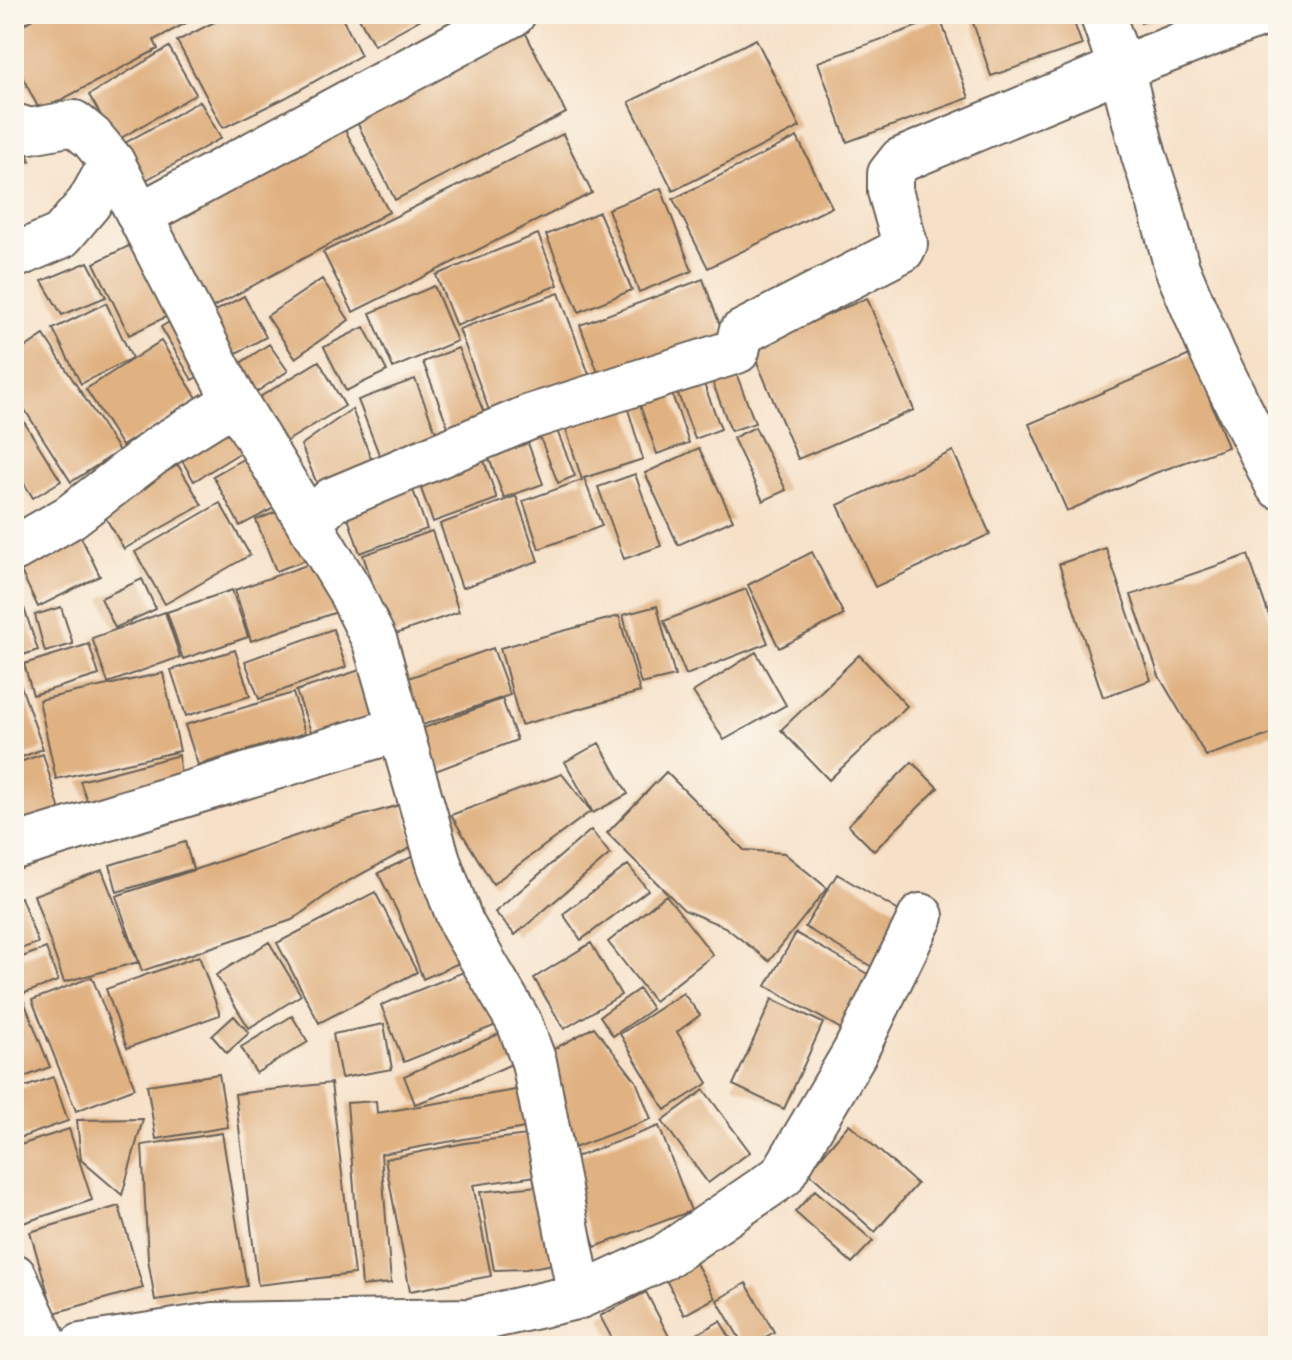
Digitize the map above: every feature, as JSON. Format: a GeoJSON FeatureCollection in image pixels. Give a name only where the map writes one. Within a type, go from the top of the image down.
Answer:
{"type":"FeatureCollection","features":[{"type":"Feature","properties":{"kind":"street"},"geometry":{"type":"LineString","coordinates":[[140,215],[513,14]]}},
{"type":"Feature","properties":{"kind":"street"},"geometry":{"type":"LineString","coordinates":[[1102,14],[1121,68],[1177,268],[1213,354],[1278,486]]}},
{"type":"Feature","properties":{"kind":"street"},"geometry":{"type":"LineString","coordinates":[[310,522],[332,500],[530,417],[737,351],[741,333],[902,250],[905,244],[890,191],[890,174],[901,160],[1121,68],[1262,14]]}},
{"type":"Feature","properties":{"kind":"street"},"geometry":{"type":"LineString","coordinates":[[14,126],[30,131],[74,123],[92,138],[112,162],[235,401],[349,589],[375,642],[403,737],[399,729]]}},
{"type":"Feature","properties":{"kind":"street"},"geometry":{"type":"LineString","coordinates":[[14,256],[61,236],[89,203],[112,162]]}},
{"type":"Feature","properties":{"kind":"street"},"geometry":{"type":"LineString","coordinates":[[14,549],[70,517],[161,447],[235,401]]}},
{"type":"Feature","properties":{"kind":"street"},"geometry":{"type":"LineString","coordinates":[[14,847],[399,729]]}},
{"type":"Feature","properties":{"kind":"street"},"geometry":{"type":"LineString","coordinates":[[399,729],[439,864],[462,925],[519,1022],[534,1062],[580,1296]]}},
{"type":"Feature","properties":{"kind":"street"},"geometry":{"type":"LineString","coordinates":[[81,1346],[214,1325],[471,1321],[580,1296],[664,1257],[782,1176],[855,1052],[921,916]]}},
{"type":"Feature","properties":{"kind":"street"},"geometry":{"type":"LineString","coordinates":[[14,1276],[46,1346]]}},
{"type":"Feature","properties":{"kind":"building"},"geometry":{"type":"Polygon","coordinates":[[[42,14],[203,14],[154,40],[158,49],[40,111],[14,61],[14,29],[42,14]]]}},
{"type":"Feature","properties":{"kind":"building"},"geometry":{"type":"Polygon","coordinates":[[[230,14],[340,14],[361,55],[285,98],[223,128],[177,41],[230,14]]]}},
{"type":"Feature","properties":{"kind":"building"},"geometry":{"type":"Polygon","coordinates":[[[357,14],[430,14],[374,45],[357,14]]]}},
{"type":"Feature","properties":{"kind":"building"},"geometry":{"type":"Polygon","coordinates":[[[970,14],[1071,14],[1082,45],[991,76],[970,14]]]}},
{"type":"Feature","properties":{"kind":"building"},"geometry":{"type":"Polygon","coordinates":[[[1138,14],[1163,14],[1141,23],[1138,14]]]}},
{"type":"Feature","properties":{"kind":"building"},"geometry":{"type":"Polygon","coordinates":[[[940,18],[969,98],[847,142],[818,62],[940,18]]]}},
{"type":"Feature","properties":{"kind":"building"},"geometry":{"type":"Polygon","coordinates":[[[523,28],[566,113],[395,200],[353,114],[523,28]]]}},
{"type":"Feature","properties":{"kind":"building"},"geometry":{"type":"Polygon","coordinates":[[[756,39],[800,127],[673,191],[629,102],[756,39]]]}},
{"type":"Feature","properties":{"kind":"building"},"geometry":{"type":"Polygon","coordinates":[[[169,47],[196,94],[116,141],[89,95],[169,47]]]}},
{"type":"Feature","properties":{"kind":"building"},"geometry":{"type":"Polygon","coordinates":[[[200,101],[221,138],[146,180],[125,143],[200,101]]]}},
{"type":"Feature","properties":{"kind":"building"},"geometry":{"type":"Polygon","coordinates":[[[337,115],[389,212],[206,311],[153,214],[337,115]]]}},
{"type":"Feature","properties":{"kind":"building"},"geometry":{"type":"Polygon","coordinates":[[[19,133],[30,161],[14,167],[14,135],[19,133]]]}},
{"type":"Feature","properties":{"kind":"building"},"geometry":{"type":"Polygon","coordinates":[[[563,134],[592,193],[353,312],[323,252],[563,134]]]}},
{"type":"Feature","properties":{"kind":"building"},"geometry":{"type":"Polygon","coordinates":[[[797,137],[832,207],[708,268],[673,199],[797,137]]]}},
{"type":"Feature","properties":{"kind":"building"},"geometry":{"type":"Polygon","coordinates":[[[661,188],[692,271],[639,292],[608,209],[661,188]]]}},
{"type":"Feature","properties":{"kind":"building"},"geometry":{"type":"Polygon","coordinates":[[[599,212],[632,290],[579,312],[546,235],[599,212]]]}},
{"type":"Feature","properties":{"kind":"building"},"geometry":{"type":"Polygon","coordinates":[[[538,234],[558,285],[456,326],[436,275],[538,234]]]}},
{"type":"Feature","properties":{"kind":"building"},"geometry":{"type":"Polygon","coordinates":[[[145,238],[180,310],[129,335],[94,263],[145,238]]]}},
{"type":"Feature","properties":{"kind":"building"},"geometry":{"type":"Polygon","coordinates":[[[88,262],[106,297],[62,315],[42,281],[88,262]]]}},
{"type":"Feature","properties":{"kind":"building"},"geometry":{"type":"Polygon","coordinates":[[[322,279],[349,320],[295,358],[267,316],[322,279]]]}},
{"type":"Feature","properties":{"kind":"building"},"geometry":{"type":"Polygon","coordinates":[[[703,279],[726,342],[604,388],[580,325],[703,279]]]}},
{"type":"Feature","properties":{"kind":"building"},"geometry":{"type":"Polygon","coordinates":[[[434,286],[457,341],[393,368],[370,313],[434,286]]]}},
{"type":"Feature","properties":{"kind":"building"},"geometry":{"type":"Polygon","coordinates":[[[559,293],[594,388],[494,424],[459,329],[559,293]]]}},
{"type":"Feature","properties":{"kind":"building"},"geometry":{"type":"Polygon","coordinates":[[[244,296],[266,337],[227,358],[206,316],[244,296]]]}},
{"type":"Feature","properties":{"kind":"building"},"geometry":{"type":"Polygon","coordinates":[[[867,298],[914,410],[798,459],[751,348],[867,298]]]}},
{"type":"Feature","properties":{"kind":"building"},"geometry":{"type":"Polygon","coordinates":[[[106,303],[132,358],[81,384],[53,329],[106,303]]]}},
{"type":"Feature","properties":{"kind":"building"},"geometry":{"type":"Polygon","coordinates":[[[14,308],[25,337],[14,341],[14,308]]]}},
{"type":"Feature","properties":{"kind":"building"},"geometry":{"type":"Polygon","coordinates":[[[182,314],[214,367],[192,380],[161,327],[182,314]]]}},
{"type":"Feature","properties":{"kind":"building"},"geometry":{"type":"Polygon","coordinates":[[[364,327],[387,371],[346,391],[324,347],[364,327]]]}},
{"type":"Feature","properties":{"kind":"building"},"geometry":{"type":"Polygon","coordinates":[[[44,335],[119,451],[71,482],[14,393],[14,355],[44,335]]]}},
{"type":"Feature","properties":{"kind":"building"},"geometry":{"type":"Polygon","coordinates":[[[161,341],[197,398],[122,446],[86,389],[161,341]]]}},
{"type":"Feature","properties":{"kind":"building"},"geometry":{"type":"Polygon","coordinates":[[[269,344],[288,371],[249,397],[230,370],[269,344]]]}},
{"type":"Feature","properties":{"kind":"building"},"geometry":{"type":"Polygon","coordinates":[[[458,348],[490,428],[454,442],[423,362],[458,348]]]}},
{"type":"Feature","properties":{"kind":"building"},"geometry":{"type":"Polygon","coordinates":[[[1192,354],[1228,447],[1155,473],[1067,511],[1029,424],[1192,354]]]}},
{"type":"Feature","properties":{"kind":"building"},"geometry":{"type":"Polygon","coordinates":[[[731,360],[755,423],[731,431],[708,370],[731,360]]]}},
{"type":"Feature","properties":{"kind":"building"},"geometry":{"type":"Polygon","coordinates":[[[319,361],[345,406],[277,447],[250,403],[319,361]]]}},
{"type":"Feature","properties":{"kind":"building"},"geometry":{"type":"Polygon","coordinates":[[[699,371],[721,429],[695,439],[673,381],[699,371]]]}},
{"type":"Feature","properties":{"kind":"building"},"geometry":{"type":"Polygon","coordinates":[[[415,379],[441,445],[384,467],[358,400],[415,379]]]}},
{"type":"Feature","properties":{"kind":"building"},"geometry":{"type":"Polygon","coordinates":[[[668,383],[689,443],[657,454],[636,394],[668,383]]]}},
{"type":"Feature","properties":{"kind":"building"},"geometry":{"type":"Polygon","coordinates":[[[624,396],[643,459],[584,478],[602,526],[539,549],[523,501],[582,480],[562,416],[624,396]]]}},
{"type":"Feature","properties":{"kind":"building"},"geometry":{"type":"Polygon","coordinates":[[[14,406],[61,481],[33,498],[14,467],[14,406]]]}},
{"type":"Feature","properties":{"kind":"building"},"geometry":{"type":"Polygon","coordinates":[[[352,409],[377,474],[322,496],[301,445],[352,409]]]}},
{"type":"Feature","properties":{"kind":"building"},"geometry":{"type":"Polygon","coordinates":[[[231,412],[251,446],[194,481],[174,447],[231,412]]]}},
{"type":"Feature","properties":{"kind":"building"},"geometry":{"type":"Polygon","coordinates":[[[552,418],[575,476],[558,483],[535,425],[552,418]]]}},
{"type":"Feature","properties":{"kind":"building"},"geometry":{"type":"Polygon","coordinates":[[[522,427],[543,484],[504,498],[483,442],[522,427]]]}},
{"type":"Feature","properties":{"kind":"building"},"geometry":{"type":"Polygon","coordinates":[[[755,427],[786,490],[763,501],[733,438],[755,427]]]}},
{"type":"Feature","properties":{"kind":"building"},"geometry":{"type":"Polygon","coordinates":[[[479,446],[497,499],[433,522],[414,469],[479,446]]]}},
{"type":"Feature","properties":{"kind":"building"},"geometry":{"type":"Polygon","coordinates":[[[699,448],[733,520],[678,545],[645,473],[699,448]]]}},
{"type":"Feature","properties":{"kind":"building"},"geometry":{"type":"Polygon","coordinates":[[[259,450],[287,501],[240,526],[213,476],[259,450]]]}},
{"type":"Feature","properties":{"kind":"building"},"geometry":{"type":"Polygon","coordinates":[[[953,451],[990,534],[875,587],[838,505],[953,451]]]}},
{"type":"Feature","properties":{"kind":"building"},"geometry":{"type":"Polygon","coordinates":[[[178,465],[202,505],[124,549],[101,510],[178,465]]]}},
{"type":"Feature","properties":{"kind":"building"},"geometry":{"type":"Polygon","coordinates":[[[635,474],[661,546],[624,559],[598,487],[635,474]]]}},
{"type":"Feature","properties":{"kind":"building"},"geometry":{"type":"Polygon","coordinates":[[[409,479],[427,529],[360,553],[343,503],[409,479]]]}},
{"type":"Feature","properties":{"kind":"building"},"geometry":{"type":"Polygon","coordinates":[[[516,496],[538,561],[462,588],[440,524],[516,496]]]}},
{"type":"Feature","properties":{"kind":"building"},"geometry":{"type":"Polygon","coordinates":[[[220,503],[250,555],[165,604],[135,552],[220,503]]]}},
{"type":"Feature","properties":{"kind":"building"},"geometry":{"type":"Polygon","coordinates":[[[289,507],[309,559],[276,571],[256,520],[289,507]]]}},
{"type":"Feature","properties":{"kind":"building"},"geometry":{"type":"Polygon","coordinates":[[[78,531],[100,576],[38,607],[16,561],[78,531]]]}},
{"type":"Feature","properties":{"kind":"building"},"geometry":{"type":"Polygon","coordinates":[[[432,531],[459,612],[390,636],[363,555],[432,531]]]}},
{"type":"Feature","properties":{"kind":"building"},"geometry":{"type":"Polygon","coordinates":[[[1106,548],[1151,680],[1103,697],[1059,564],[1106,548]]]}},
{"type":"Feature","properties":{"kind":"building"},"geometry":{"type":"Polygon","coordinates":[[[812,552],[844,615],[779,648],[748,585],[812,552]]]}},
{"type":"Feature","properties":{"kind":"building"},"geometry":{"type":"Polygon","coordinates":[[[1248,555],[1278,642],[1278,732],[1206,756],[1159,676],[1131,595],[1248,555]]]}},
{"type":"Feature","properties":{"kind":"building"},"geometry":{"type":"Polygon","coordinates":[[[321,560],[337,612],[251,641],[235,590],[321,560]]]}},
{"type":"Feature","properties":{"kind":"building"},"geometry":{"type":"Polygon","coordinates":[[[14,578],[38,650],[14,658],[14,578]]]}},
{"type":"Feature","properties":{"kind":"building"},"geometry":{"type":"Polygon","coordinates":[[[142,579],[156,609],[115,628],[101,598],[142,579]]]}},
{"type":"Feature","properties":{"kind":"building"},"geometry":{"type":"Polygon","coordinates":[[[746,589],[768,643],[686,675],[664,621],[746,589]]]}},
{"type":"Feature","properties":{"kind":"building"},"geometry":{"type":"Polygon","coordinates":[[[232,590],[248,637],[183,659],[167,612],[232,590]]]}},
{"type":"Feature","properties":{"kind":"building"},"geometry":{"type":"Polygon","coordinates":[[[657,606],[675,676],[641,684],[623,615],[657,606]]]}},
{"type":"Feature","properties":{"kind":"building"},"geometry":{"type":"Polygon","coordinates":[[[61,607],[73,644],[45,652],[35,615],[61,607]]]}},
{"type":"Feature","properties":{"kind":"building"},"geometry":{"type":"Polygon","coordinates":[[[165,612],[180,657],[108,683],[92,638],[165,612]]]}},
{"type":"Feature","properties":{"kind":"building"},"geometry":{"type":"Polygon","coordinates":[[[619,616],[640,692],[521,725],[500,648],[619,616]]]}},
{"type":"Feature","properties":{"kind":"building"},"geometry":{"type":"Polygon","coordinates":[[[333,629],[346,667],[259,699],[245,661],[333,629]]]}},
{"type":"Feature","properties":{"kind":"building"},"geometry":{"type":"Polygon","coordinates":[[[89,644],[99,675],[33,695],[24,664],[89,644]]]}},
{"type":"Feature","properties":{"kind":"building"},"geometry":{"type":"Polygon","coordinates":[[[493,648],[510,695],[411,729],[394,683],[493,648]]]}},
{"type":"Feature","properties":{"kind":"building"},"geometry":{"type":"Polygon","coordinates":[[[235,650],[250,696],[186,716],[171,670],[235,650]]]}},
{"type":"Feature","properties":{"kind":"building"},"geometry":{"type":"Polygon","coordinates":[[[756,652],[786,705],[724,740],[693,692],[756,652]]]}},
{"type":"Feature","properties":{"kind":"building"},"geometry":{"type":"Polygon","coordinates":[[[859,655],[907,706],[829,780],[781,730],[859,655]]]}},
{"type":"Feature","properties":{"kind":"building"},"geometry":{"type":"Polygon","coordinates":[[[14,666],[43,749],[14,760],[14,666]]]}},
{"type":"Feature","properties":{"kind":"building"},"geometry":{"type":"Polygon","coordinates":[[[369,667],[383,711],[312,734],[296,691],[369,667]]]}},
{"type":"Feature","properties":{"kind":"building"},"geometry":{"type":"Polygon","coordinates":[[[163,673],[180,751],[56,779],[39,700],[163,673]]]}},
{"type":"Feature","properties":{"kind":"building"},"geometry":{"type":"Polygon","coordinates":[[[293,693],[305,733],[198,765],[185,725],[293,693]]]}},
{"type":"Feature","properties":{"kind":"building"},"geometry":{"type":"Polygon","coordinates":[[[502,699],[517,740],[425,775],[410,733],[502,699]]]}},
{"type":"Feature","properties":{"kind":"building"},"geometry":{"type":"Polygon","coordinates":[[[599,743],[628,794],[593,813],[565,762],[599,743]]]}},
{"type":"Feature","properties":{"kind":"building"},"geometry":{"type":"Polygon","coordinates":[[[43,754],[61,814],[14,830],[14,764],[43,754]]]}},
{"type":"Feature","properties":{"kind":"building"},"geometry":{"type":"Polygon","coordinates":[[[179,755],[181,785],[90,809],[80,781],[179,755]]]}},
{"type":"Feature","properties":{"kind":"building"},"geometry":{"type":"Polygon","coordinates":[[[912,762],[938,788],[874,851],[848,825],[912,762]]]}},
{"type":"Feature","properties":{"kind":"building"},"geometry":{"type":"Polygon","coordinates":[[[666,772],[744,850],[784,853],[827,888],[769,961],[725,927],[684,910],[607,833],[666,772]]]}},
{"type":"Feature","properties":{"kind":"building"},"geometry":{"type":"Polygon","coordinates":[[[562,774],[591,811],[493,884],[451,815],[562,774]]]}},
{"type":"Feature","properties":{"kind":"building"},"geometry":{"type":"Polygon","coordinates":[[[403,804],[414,846],[339,886],[292,920],[142,971],[116,896],[319,828],[403,804]]]}},
{"type":"Feature","properties":{"kind":"building"},"geometry":{"type":"Polygon","coordinates":[[[591,830],[610,854],[515,935],[495,912],[591,830]]]}},
{"type":"Feature","properties":{"kind":"building"},"geometry":{"type":"Polygon","coordinates":[[[185,842],[193,869],[117,892],[110,865],[185,842]]]}},
{"type":"Feature","properties":{"kind":"building"},"geometry":{"type":"Polygon","coordinates":[[[422,852],[466,960],[423,979],[398,913],[378,873],[422,852]]]}},
{"type":"Feature","properties":{"kind":"building"},"geometry":{"type":"Polygon","coordinates":[[[628,865],[648,890],[581,940],[563,914],[628,865]]]}},
{"type":"Feature","properties":{"kind":"building"},"geometry":{"type":"Polygon","coordinates":[[[102,870],[138,962],[64,982],[34,895],[102,870]]]}},
{"type":"Feature","properties":{"kind":"building"},"geometry":{"type":"Polygon","coordinates":[[[837,874],[914,920],[882,973],[805,927],[837,874]]]}},
{"type":"Feature","properties":{"kind":"building"},"geometry":{"type":"Polygon","coordinates":[[[375,892],[417,972],[319,1023],[277,943],[375,892]]]}},
{"type":"Feature","properties":{"kind":"building"},"geometry":{"type":"Polygon","coordinates":[[[666,895],[713,955],[654,1001],[608,942],[666,895]]]}},
{"type":"Feature","properties":{"kind":"building"},"geometry":{"type":"Polygon","coordinates":[[[21,897],[38,943],[14,951],[14,900],[21,897]]]}},
{"type":"Feature","properties":{"kind":"building"},"geometry":{"type":"Polygon","coordinates":[[[796,933],[885,984],[855,1037],[766,986],[796,933]]]}},
{"type":"Feature","properties":{"kind":"building"},"geometry":{"type":"Polygon","coordinates":[[[269,942],[301,995],[249,1028],[216,975],[269,942]]]}},
{"type":"Feature","properties":{"kind":"building"},"geometry":{"type":"Polygon","coordinates":[[[591,943],[621,995],[564,1029],[534,978],[591,943]]]}},
{"type":"Feature","properties":{"kind":"building"},"geometry":{"type":"Polygon","coordinates":[[[46,948],[58,981],[14,997],[14,960],[46,948]]]}},
{"type":"Feature","properties":{"kind":"building"},"geometry":{"type":"Polygon","coordinates":[[[199,956],[220,1015],[127,1048],[106,989],[199,956]]]}},
{"type":"Feature","properties":{"kind":"building"},"geometry":{"type":"Polygon","coordinates":[[[471,969],[494,1026],[404,1062],[381,1005],[471,969]]]}},
{"type":"Feature","properties":{"kind":"building"},"geometry":{"type":"Polygon","coordinates":[[[92,977],[135,1088],[76,1111],[32,1000],[92,977]]]}},
{"type":"Feature","properties":{"kind":"building"},"geometry":{"type":"Polygon","coordinates":[[[639,989],[652,1009],[613,1036],[600,1016],[639,989]]]}},
{"type":"Feature","properties":{"kind":"building"},"geometry":{"type":"Polygon","coordinates":[[[683,993],[700,1015],[677,1032],[708,1083],[665,1110],[620,1034],[683,993]]]}},
{"type":"Feature","properties":{"kind":"building"},"geometry":{"type":"Polygon","coordinates":[[[23,999],[50,1067],[14,1081],[14,1003],[23,999]]]}},
{"type":"Feature","properties":{"kind":"building"},"geometry":{"type":"Polygon","coordinates":[[[772,999],[823,1023],[784,1109],[733,1085],[772,999]]]}},
{"type":"Feature","properties":{"kind":"building"},"geometry":{"type":"Polygon","coordinates":[[[234,1016],[249,1033],[227,1053],[212,1036],[234,1016]]]}},
{"type":"Feature","properties":{"kind":"building"},"geometry":{"type":"Polygon","coordinates":[[[292,1016],[308,1042],[256,1073],[241,1047],[292,1016]]]}},
{"type":"Feature","properties":{"kind":"building"},"geometry":{"type":"Polygon","coordinates":[[[384,1024],[392,1069],[341,1078],[333,1034],[384,1024]]]}},
{"type":"Feature","properties":{"kind":"building"},"geometry":{"type":"Polygon","coordinates":[[[594,1027],[636,1081],[651,1119],[566,1151],[543,1055],[594,1027]]]}},
{"type":"Feature","properties":{"kind":"building"},"geometry":{"type":"Polygon","coordinates":[[[501,1033],[516,1062],[415,1104],[404,1076],[501,1033]]]}},
{"type":"Feature","properties":{"kind":"building"},"geometry":{"type":"Polygon","coordinates":[[[219,1074],[228,1127],[156,1139],[147,1085],[219,1074]]]}},
{"type":"Feature","properties":{"kind":"building"},"geometry":{"type":"Polygon","coordinates":[[[53,1077],[68,1121],[14,1140],[14,1091],[53,1077]]]}},
{"type":"Feature","properties":{"kind":"building"},"geometry":{"type":"Polygon","coordinates":[[[331,1083],[354,1274],[258,1285],[235,1094],[331,1083]]]}},
{"type":"Feature","properties":{"kind":"building"},"geometry":{"type":"Polygon","coordinates":[[[522,1089],[530,1127],[381,1154],[391,1283],[362,1286],[347,1103],[376,1101],[377,1113],[522,1089]]]}},
{"type":"Feature","properties":{"kind":"building"},"geometry":{"type":"Polygon","coordinates":[[[704,1090],[750,1152],[708,1183],[662,1121],[704,1090]]]}},
{"type":"Feature","properties":{"kind":"building"},"geometry":{"type":"Polygon","coordinates":[[[143,1119],[122,1195],[81,1160],[77,1120],[143,1119]]]}},
{"type":"Feature","properties":{"kind":"building"},"geometry":{"type":"Polygon","coordinates":[[[849,1124],[917,1184],[875,1232],[808,1172],[849,1124]]]}},
{"type":"Feature","properties":{"kind":"building"},"geometry":{"type":"Polygon","coordinates":[[[659,1126],[691,1211],[595,1247],[562,1162],[659,1126]]]}},
{"type":"Feature","properties":{"kind":"building"},"geometry":{"type":"Polygon","coordinates":[[[69,1129],[92,1200],[14,1226],[14,1147],[69,1129]]]}},
{"type":"Feature","properties":{"kind":"building"},"geometry":{"type":"Polygon","coordinates":[[[222,1133],[247,1286],[155,1300],[148,1259],[142,1145],[222,1133]]]}},
{"type":"Feature","properties":{"kind":"building"},"geometry":{"type":"Polygon","coordinates":[[[527,1135],[537,1176],[473,1185],[491,1276],[410,1291],[385,1159],[465,1143],[527,1135]]]}},
{"type":"Feature","properties":{"kind":"building"},"geometry":{"type":"Polygon","coordinates":[[[538,1186],[553,1264],[494,1270],[480,1192],[538,1186]]]}},
{"type":"Feature","properties":{"kind":"building"},"geometry":{"type":"Polygon","coordinates":[[[815,1190],[873,1241],[852,1263],[795,1212],[815,1190]]]}},
{"type":"Feature","properties":{"kind":"building"},"geometry":{"type":"Polygon","coordinates":[[[119,1206],[143,1288],[54,1313],[30,1232],[119,1206]]]}},
{"type":"Feature","properties":{"kind":"building"},"geometry":{"type":"Polygon","coordinates":[[[691,1254],[715,1298],[684,1315],[661,1270],[691,1254]]]}},
{"type":"Feature","properties":{"kind":"building"},"geometry":{"type":"Polygon","coordinates":[[[746,1283],[774,1332],[751,1346],[744,1346],[717,1300],[746,1283]]]}},
{"type":"Feature","properties":{"kind":"building"},"geometry":{"type":"Polygon","coordinates":[[[646,1292],[674,1346],[616,1346],[600,1316],[646,1292]]]}},
{"type":"Feature","properties":{"kind":"building"},"geometry":{"type":"Polygon","coordinates":[[[720,1321],[735,1346],[698,1346],[692,1337],[720,1321]]]}},
{"type":"Feature","properties":{"kind":"building"},"geometry":{"type":"Polygon","coordinates":[[[782,1337],[788,1346],[769,1346],[782,1337]]]}}]}
